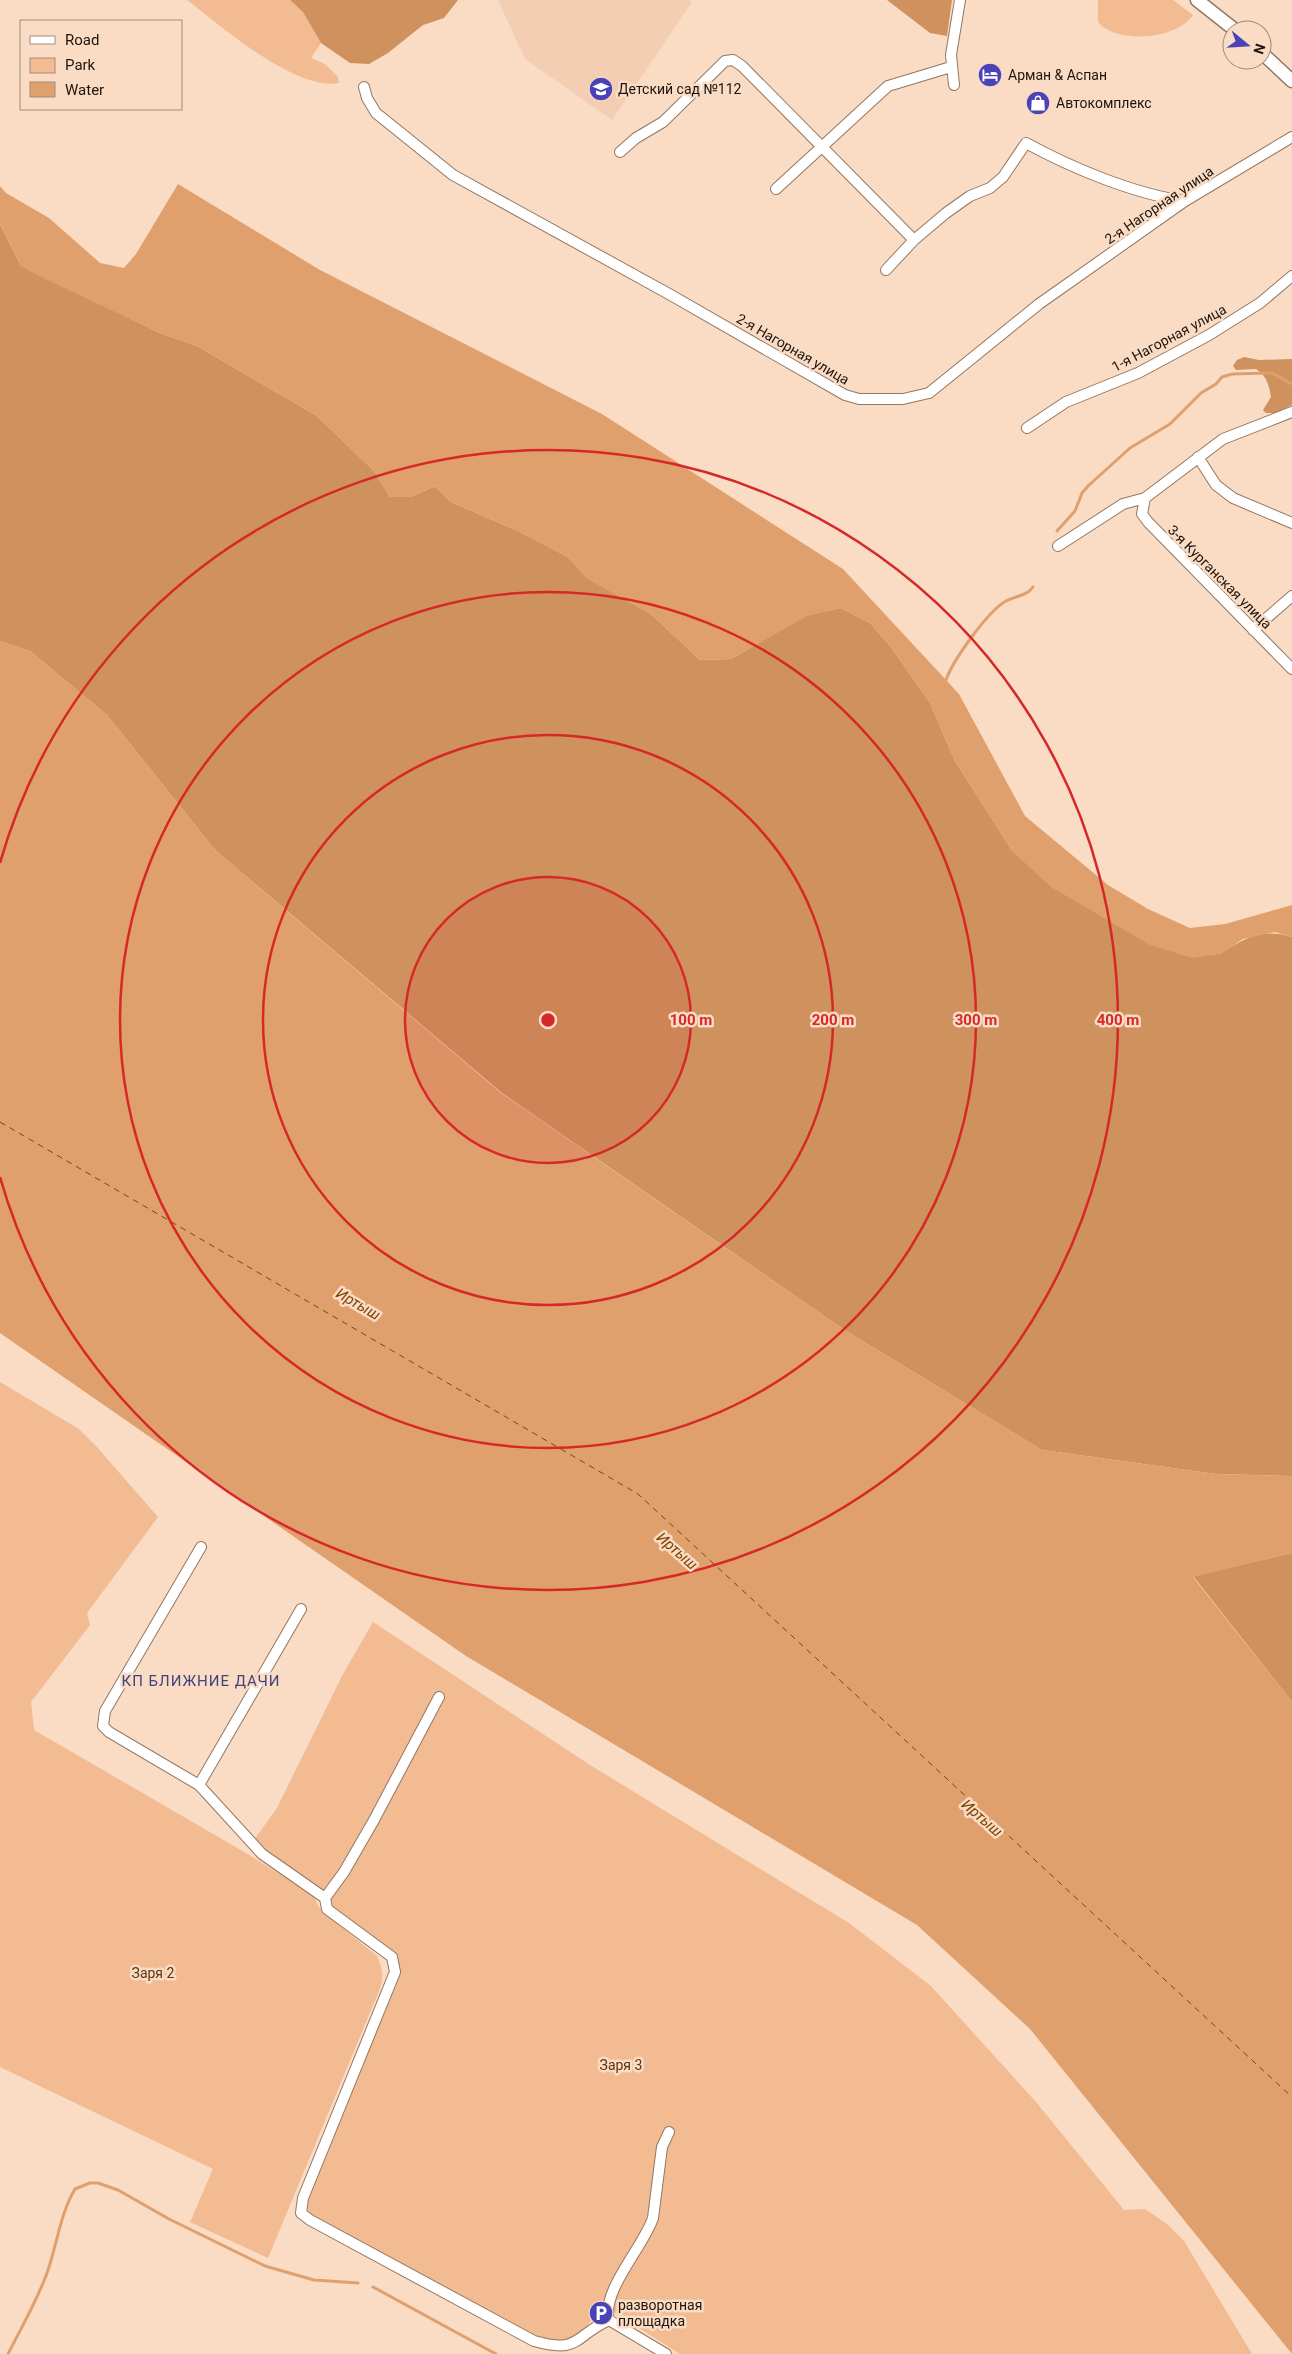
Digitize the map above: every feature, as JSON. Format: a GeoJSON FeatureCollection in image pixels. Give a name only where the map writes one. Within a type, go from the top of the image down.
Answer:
{"type":"FeatureCollection","features":[{"type":"Feature","properties":{"kind":"main road"},"geometry":{"type":"LineString","coordinates":[[1197,0],[1222,20]]}},
{"type":"Feature","properties":{"kind":"main road"},"geometry":{"type":"LineString","coordinates":[[1272,62],[1292,81]]}},
{"type":"Feature","properties":{"kind":"street"},"geometry":{"type":"LineString","coordinates":[[954,85],[951,66],[952,42],[960,0]]}},
{"type":"Feature","properties":{"kind":"street"},"geometry":{"type":"LineString","coordinates":[[620,152],[636,138],[663,122],[725,61],[732,60],[738,62],[914,240]]}},
{"type":"Feature","properties":{"kind":"street"},"geometry":{"type":"LineString","coordinates":[[776,189],[888,86],[951,66]]}},
{"type":"Feature","properties":{"kind":"street","name":"2-я Нагорная улица"},"geometry":{"type":"LineString","coordinates":[[364,87],[367,98],[376,113],[453,175],[660,289],[824,384],[845,395],[859,399],[902,399],[929,393],[1039,304],[1185,201],[1292,137]]}},
{"type":"Feature","properties":{"kind":"street"},"geometry":{"type":"LineString","coordinates":[[886,270],[914,240],[946,213],[970,196],[990,188],[1003,177],[1026,143],[1048,155],[1137,191],[1159,198],[1185,201]]}},
{"type":"Feature","properties":{"kind":"street","name":"1-я Нагорная улица"},"geometry":{"type":"LineString","coordinates":[[1027,428],[1066,402],[1138,373],[1209,335],[1260,303],[1292,276]]}},
{"type":"Feature","properties":{"kind":"street"},"geometry":{"type":"LineString","coordinates":[[1058,546],[1123,504],[1145,498],[1223,439],[1292,412]]}},
{"type":"Feature","properties":{"kind":"street"},"geometry":{"type":"LineString","coordinates":[[1198,458],[1216,485],[1233,498],[1292,523]]}},
{"type":"Feature","properties":{"kind":"street","name":"3-я Курганская улица"},"geometry":{"type":"LineString","coordinates":[[1145,498],[1142,514],[1148,522],[1292,669]]}},
{"type":"Feature","properties":{"kind":"street"},"geometry":{"type":"LineString","coordinates":[[1254,630],[1292,596]]}},
{"type":"Feature","properties":{"kind":"street"},"geometry":{"type":"LineString","coordinates":[[201,1547],[104,1712],[104,1726],[109,1732],[199,1785],[262,1854],[325,1898],[327,1909],[392,1957],[395,1972],[303,2198],[302,2213],[310,2220],[336,2235],[534,2341],[563,2346],[576,2342],[596,2326],[610,2320]]}},
{"type":"Feature","properties":{"kind":"street"},"geometry":{"type":"LineString","coordinates":[[199,1785],[301,1609]]}},
{"type":"Feature","properties":{"kind":"street"},"geometry":{"type":"LineString","coordinates":[[325,1898],[344,1872],[369,1828],[439,1697]]}},
{"type":"Feature","properties":{"kind":"street"},"geometry":{"type":"LineString","coordinates":[[610,2320],[608,2306],[610,2299],[650,2228],[653,2218],[662,2147],[669,2132]]}},
{"type":"Feature","properties":{"kind":"street"},"geometry":{"type":"LineString","coordinates":[[610,2320],[666,2354]]}},
{"type":"Feature","properties":{"kind":"shaded area"},"geometry":{"type":"Polygon","coordinates":[[[290,0],[458,0],[444,18],[423,25],[388,53],[369,64],[350,63],[321,43],[303,12],[290,0]]]}},
{"type":"Feature","properties":{"kind":"shaded area","name":"Детский сад №112"},"geometry":{"type":"Polygon","coordinates":[[[498,0],[689,0],[692,2],[612,120],[525,59],[498,0]]]}},
{"type":"Feature","properties":{"kind":"shaded area"},"geometry":{"type":"Polygon","coordinates":[[[887,0],[952,0],[947,36],[930,33],[887,0]]]}},
{"type":"Feature","properties":{"kind":"shaded area"},"geometry":{"type":"Polygon","coordinates":[[[0,224],[21,266],[160,333],[197,346],[317,416],[374,471],[390,497],[411,497],[435,486],[451,502],[518,531],[568,557],[587,578],[651,614],[700,660],[731,659],[807,615],[841,608],[870,623],[891,647],[930,703],[955,761],[1013,852],[1220,954],[1254,936],[1281,934],[1292,937],[1292,1476],[1216,1474],[1042,1450],[843,1329],[502,1093],[215,850],[107,715],[30,651],[0,641],[0,224]]]}},
{"type":"Feature","properties":{"kind":"shaded area"},"geometry":{"type":"Polygon","coordinates":[[[1244,357],[1259,360],[1292,359],[1292,405],[1276,413],[1266,413],[1263,410],[1271,397],[1263,375],[1256,369],[1236,370],[1233,366],[1237,360],[1244,357]]]}},
{"type":"Feature","properties":{"kind":"shaded area"},"geometry":{"type":"Polygon","coordinates":[[[1292,1553],[1292,1702],[1193,1576],[1292,1553]]]}},
{"type":"Feature","properties":{"kind":"green space"},"geometry":{"type":"Polygon","coordinates":[[[187,0],[290,0],[303,12],[321,43],[311,58],[325,64],[338,77],[339,83],[321,83],[301,77],[281,67],[238,40],[187,0]]]}},
{"type":"Feature","properties":{"kind":"green space"},"geometry":{"type":"Polygon","coordinates":[[[1098,0],[1173,0],[1193,15],[1185,23],[1161,34],[1132,36],[1119,34],[1107,29],[1098,22],[1098,0]]]}},
{"type":"Feature","properties":{"kind":"green space","name":"Заря 2"},"geometry":{"type":"Polygon","coordinates":[[[0,1382],[79,1429],[158,1517],[87,1613],[90,1625],[31,1702],[34,1730],[246,1853],[312,1894],[319,1907],[377,1956],[381,1965],[382,1982],[379,1991],[268,2258],[190,2222],[213,2169],[0,2067],[0,1382]]]}},
{"type":"Feature","properties":{"kind":"green space","name":"Заря 3"},"geometry":{"type":"Polygon","coordinates":[[[373,1622],[590,1765],[849,1923],[931,1986],[1036,2102],[1124,2210],[1145,2209],[1167,2224],[1184,2241],[1252,2354],[680,2354],[601,2304],[587,2326],[575,2337],[560,2341],[534,2338],[312,2215],[307,2208],[308,2200],[393,1990],[398,1974],[399,1962],[391,1953],[335,1911],[327,1902],[330,1894],[258,1846],[254,1840],[277,1808],[343,1674],[373,1622]]]}},
{"type":"Feature","properties":{"kind":"water"},"geometry":{"type":"Polygon","coordinates":[[[178,184],[320,270],[602,414],[843,569],[959,694],[1025,816],[1108,885],[1148,909],[1190,928],[1225,924],[1292,905],[1292,937],[1275,932],[1243,939],[1220,954],[1192,958],[1150,945],[1051,887],[1013,852],[955,761],[930,703],[891,647],[870,623],[841,608],[807,616],[731,659],[700,660],[651,614],[586,578],[568,557],[518,531],[451,502],[435,486],[411,497],[390,497],[374,471],[317,416],[197,346],[160,333],[21,266],[0,224],[0,186],[6,193],[49,218],[100,263],[124,268],[136,254],[178,184]]]}},
{"type":"Feature","properties":{"kind":"water","name":"Иртыш"},"geometry":{"type":"Polygon","coordinates":[[[0,641],[30,651],[107,715],[215,850],[501,1093],[843,1329],[1042,1450],[1216,1474],[1292,1476],[1292,1553],[1193,1577],[1292,1702],[1292,2354],[1030,2029],[917,1925],[466,1656],[0,1333],[0,641]]]}},
{"type":"Feature","properties":{"kind":"waterway"},"geometry":{"type":"LineString","coordinates":[[1057,531],[1075,511],[1082,493],[1088,486],[1130,448],[1170,424],[1201,393],[1216,384],[1222,377],[1232,374],[1272,373],[1292,384]]}},
{"type":"Feature","properties":{"kind":"waterway"},"geometry":{"type":"LineString","coordinates":[[946,680],[963,649],[990,615],[1006,601],[1024,594],[1033,587]]}},
{"type":"Feature","properties":{"kind":"waterway"},"geometry":{"type":"LineString","coordinates":[[8,2354],[43,2283],[70,2199],[75,2189],[90,2183],[98,2183],[118,2190],[169,2219],[265,2266],[314,2280],[358,2283]]}},
{"type":"Feature","properties":{"kind":"waterway"},"geometry":{"type":"LineString","coordinates":[[373,2287],[496,2354]]}},
{"type":"Feature","properties":{"kind":"ferry route"},"geometry":{"type":"LineString","coordinates":[[0,1122],[638,1494],[1292,2097]]}},
{"type":"Feature","properties":{"kind":"place","name":"Арман & Аспан"},"geometry":{"type":"Point","coordinates":[990,75]}},
{"type":"Feature","properties":{"kind":"place","name":"Детский сад №112"},"geometry":{"type":"Point","coordinates":[601,89]}},
{"type":"Feature","properties":{"kind":"place","name":"Автокомплекс"},"geometry":{"type":"Point","coordinates":[1038,103]}},
{"type":"Feature","properties":{"kind":"place","name":"разворотная площадка"},"geometry":{"type":"Point","coordinates":[601,2313]}},
{"type":"Feature","properties":{"kind":"district","name":"КП БЛИЖНИЕ ДАЧИ"},"geometry":{"type":"Point","coordinates":[201,1681]}}]}
